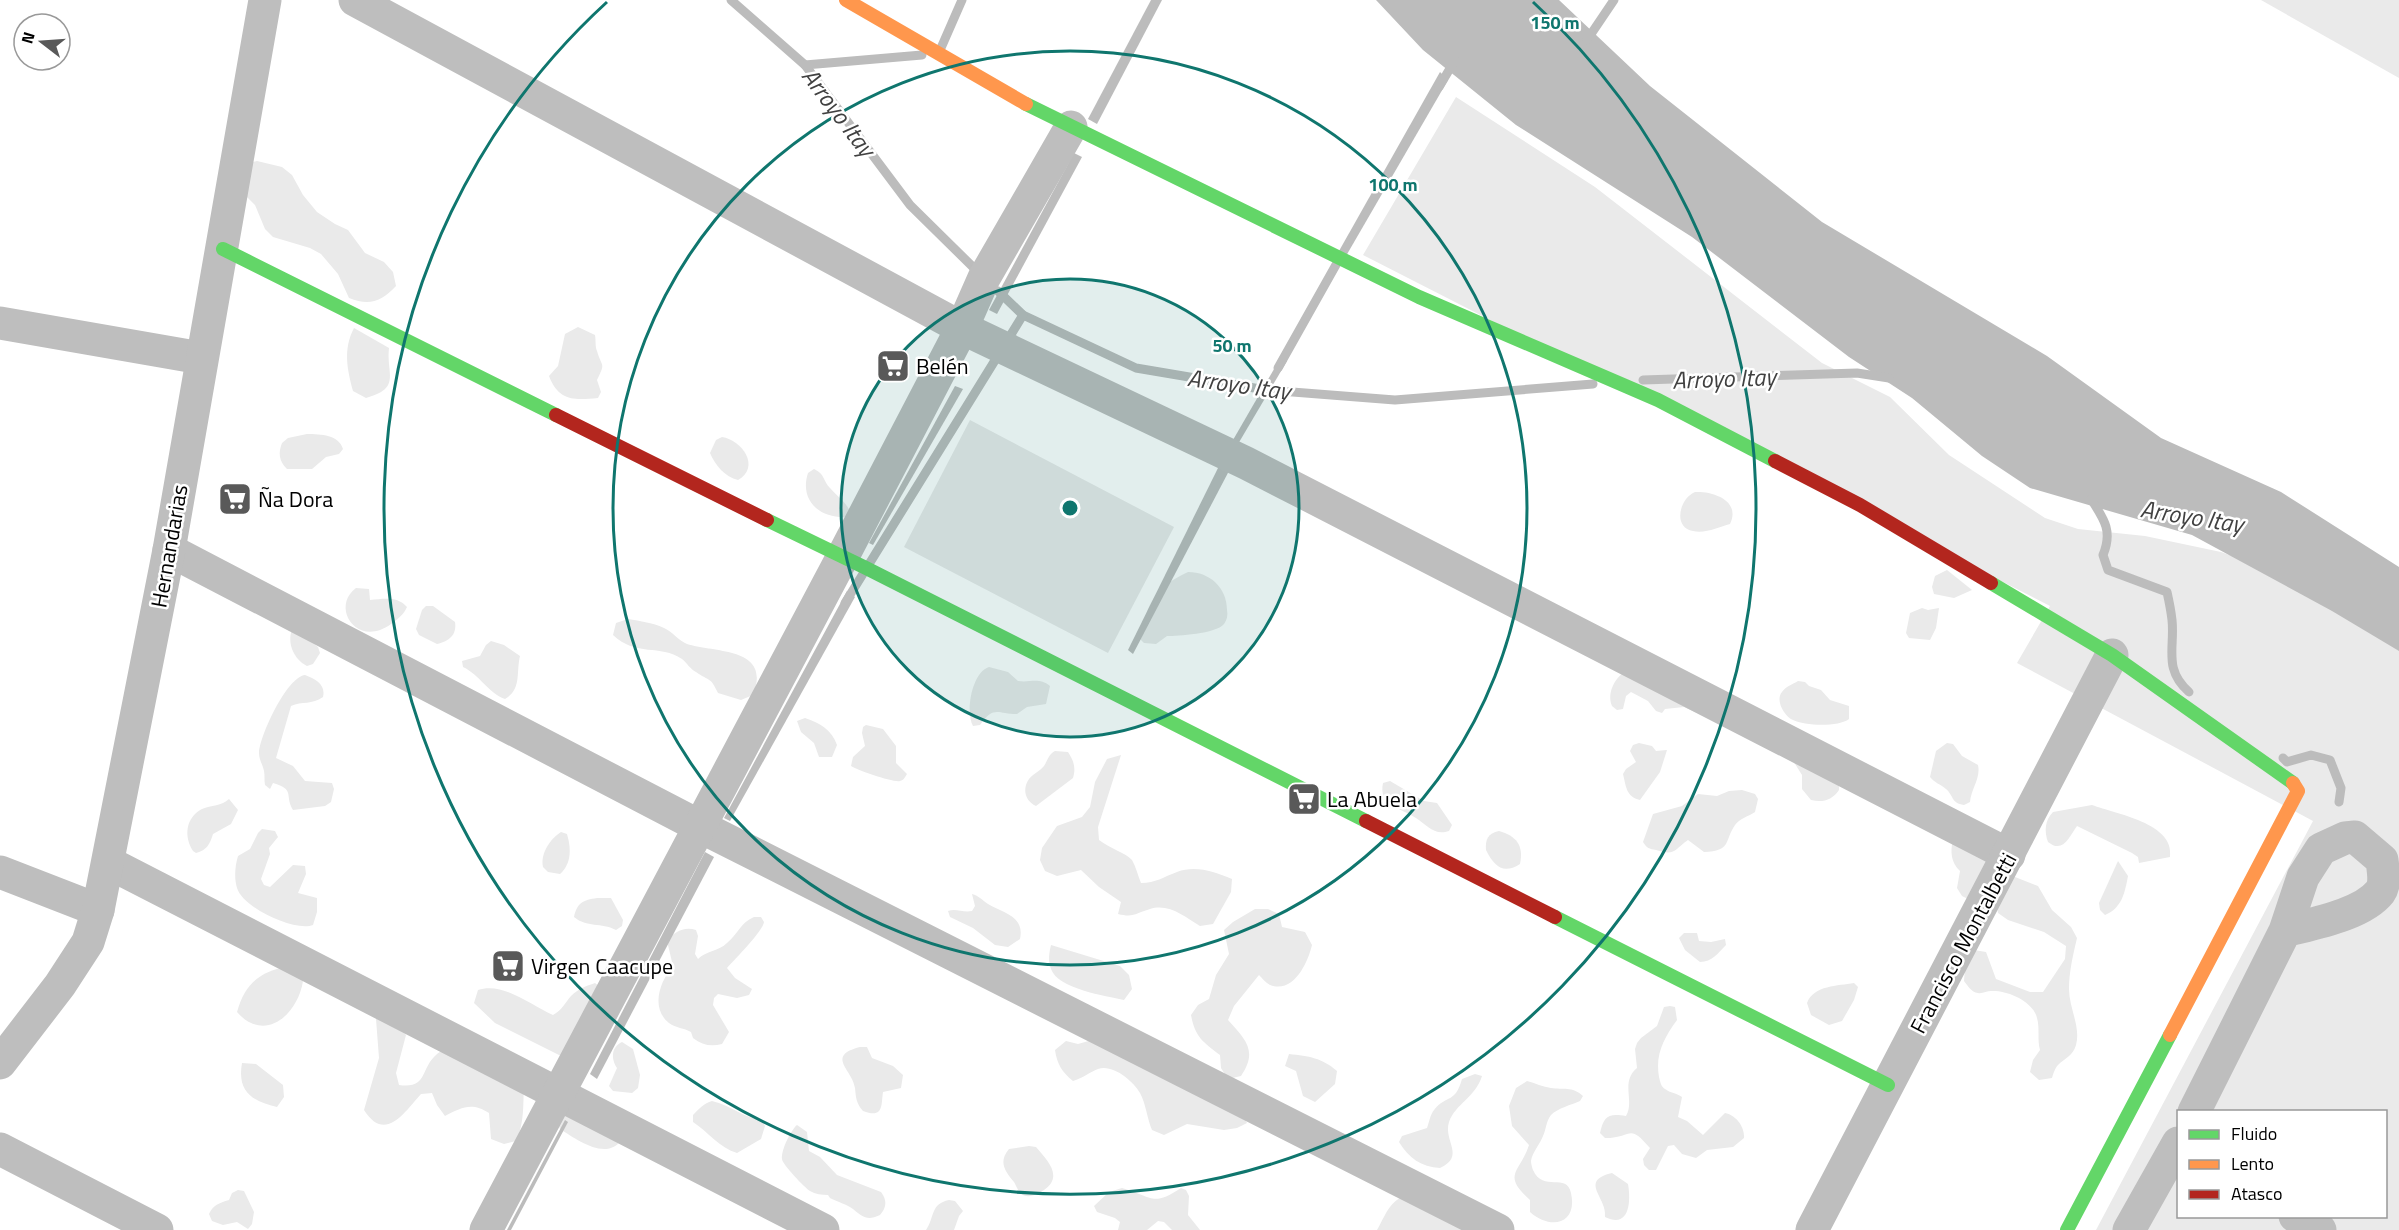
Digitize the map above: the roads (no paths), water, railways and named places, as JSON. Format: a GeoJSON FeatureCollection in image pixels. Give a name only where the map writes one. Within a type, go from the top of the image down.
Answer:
{"type":"FeatureCollection","features":[{"type":"Feature","properties":{"kind":"street","name":"Hernandarias"},"geometry":{"type":"LineString","coordinates":[[1,1059],[60,985],[88,942],[98,910],[169,550],[265,0]]}},
{"type":"Feature","properties":{"kind":"street"},"geometry":{"type":"LineString","coordinates":[[355,0],[962,328],[1246,463],[2009,855]]}},
{"type":"Feature","properties":{"kind":"street"},"geometry":{"type":"LineString","coordinates":[[846,0],[1047,116],[1419,297],[1658,400],[1860,505],[2112,655],[2292,780],[2298,791],[2067,1230]]}},
{"type":"Feature","properties":{"kind":"street"},"geometry":{"type":"LineString","coordinates":[[486,1230],[842,558],[962,328],[984,278],[1071,127]]}},
{"type":"Feature","properties":{"kind":"street"},"geometry":{"type":"LineString","coordinates":[[223,249],[866,568],[1888,1085]]}},
{"type":"Feature","properties":{"kind":"street"},"geometry":{"type":"LineString","coordinates":[[0,323],[201,358]]}},
{"type":"Feature","properties":{"kind":"street"},"geometry":{"type":"LineString","coordinates":[[169,550],[701,827],[1497,1230]]}},
{"type":"Feature","properties":{"kind":"street","name":"Francisco Montalbetti"},"geometry":{"type":"LineString","coordinates":[[1812,1230],[2112,655]]}},
{"type":"Feature","properties":{"kind":"street"},"geometry":{"type":"LineString","coordinates":[[109,863],[823,1230]]}},
{"type":"Feature","properties":{"kind":"street"},"geometry":{"type":"LineString","coordinates":[[0,872],[98,910]]}},
{"type":"Feature","properties":{"kind":"street"},"geometry":{"type":"LineString","coordinates":[[2195,1110],[2285,931]]}},
{"type":"Feature","properties":{"kind":"street"},"geometry":{"type":"LineString","coordinates":[[0,1149],[157,1230]]}},
{"type":"Feature","properties":{"kind":"street"},"geometry":{"type":"LineString","coordinates":[[2129,1230],[2177,1149]]}},
{"type":"Feature","properties":{"kind":"street"},"geometry":{"type":"LineString","coordinates":[[2299,1218],[2320,1230]]}},
{"type":"Feature","properties":{"kind":"water"},"geometry":{"type":"Polygon","coordinates":[[[1151,0],[1162,0],[1097,124],[1088,119],[1151,0]]]}},
{"type":"Feature","properties":{"kind":"water"},"geometry":{"type":"Polygon","coordinates":[[[1376,0],[1559,0],[1650,86],[1822,222],[2047,356],[2161,438],[2281,492],[2399,567],[2399,651],[2332,611],[2192,535],[2030,488],[1982,456],[1912,398],[1849,357],[1692,237],[1516,125],[1423,50],[1376,0]]]}},
{"type":"Feature","properties":{"kind":"water"},"geometry":{"type":"Polygon","coordinates":[[[1440,72],[1448,80],[1346,256],[1339,251],[1440,72]]]}},
{"type":"Feature","properties":{"kind":"water"},"geometry":{"type":"Polygon","coordinates":[[[1074,153],[1082,157],[997,314],[989,310],[1074,153]]]}},
{"type":"Feature","properties":{"kind":"water"},"geometry":{"type":"Polygon","coordinates":[[[1281,357],[1287,361],[1238,444],[1233,440],[1281,357]]]}},
{"type":"Feature","properties":{"kind":"water"},"geometry":{"type":"Polygon","coordinates":[[[955,386],[963,389],[873,545],[869,543],[955,386]]]}},
{"type":"Feature","properties":{"kind":"water"},"geometry":{"type":"Polygon","coordinates":[[[1219,466],[1230,469],[1133,654],[1128,650],[1219,466]]]}},
{"type":"Feature","properties":{"kind":"water"},"geometry":{"type":"Polygon","coordinates":[[[847,591],[855,597],[730,821],[724,818],[847,591]]]}},
{"type":"Feature","properties":{"kind":"water"},"geometry":{"type":"Polygon","coordinates":[[[705,852],[714,857],[597,1079],[590,1074],[705,852]]]}},
{"type":"Feature","properties":{"kind":"water"},"geometry":{"type":"Polygon","coordinates":[[[565,1120],[568,1122],[511,1230],[507,1230],[565,1120]]]}},
{"type":"Feature","properties":{"kind":"waterway","name":"Arroyo Itay"},"geometry":{"type":"LineString","coordinates":[[731,0],[805,65],[910,205],[979,273]]}},
{"type":"Feature","properties":{"kind":"waterway"},"geometry":{"type":"LineString","coordinates":[[941,48],[962,0]]}},
{"type":"Feature","properties":{"kind":"waterway"},"geometry":{"type":"LineString","coordinates":[[1587,40],[1614,0]]}},
{"type":"Feature","properties":{"kind":"waterway"},"geometry":{"type":"LineString","coordinates":[[805,65],[922,55]]}},
{"type":"Feature","properties":{"kind":"waterway"},"geometry":{"type":"LineString","coordinates":[[1439,87],[1455,60]]}},
{"type":"Feature","properties":{"kind":"waterway"},"geometry":{"type":"LineString","coordinates":[[1278,368],[1337,263]]}},
{"type":"Feature","properties":{"kind":"waterway","name":"Arroyo Itay"},"geometry":{"type":"LineString","coordinates":[[998,291],[1023,315],[1136,368],[1266,390],[1395,400],[1593,384]]}},
{"type":"Feature","properties":{"kind":"waterway"},"geometry":{"type":"LineString","coordinates":[[845,603],[1023,315]]}},
{"type":"Feature","properties":{"kind":"waterway","name":"Arroyo Itay"},"geometry":{"type":"LineString","coordinates":[[1643,380],[1857,373],[1889,378]]}},
{"type":"Feature","properties":{"kind":"waterway"},"geometry":{"type":"LineString","coordinates":[[2091,499],[2106,526],[2107,539],[2103,555],[2108,570],[2167,592],[2173,630],[2173,666],[2176,675],[2189,692]]}},
{"type":"Feature","properties":{"kind":"waterway"},"geometry":{"type":"LineString","coordinates":[[2283,758],[2287,762],[2311,755],[2330,760],[2341,788],[2339,802]]}},
{"type":"Feature","properties":{"kind":"place","name":"Belén"},"geometry":{"type":"Point","coordinates":[893,366]}},
{"type":"Feature","properties":{"kind":"place","name":"Ña Dora"},"geometry":{"type":"Point","coordinates":[235,499]}},
{"type":"Feature","properties":{"kind":"place","name":"La Abuela"},"geometry":{"type":"Point","coordinates":[1304,799]}},
{"type":"Feature","properties":{"kind":"place","name":"Virgen Caacupe"},"geometry":{"type":"Point","coordinates":[508,966]}}]}
